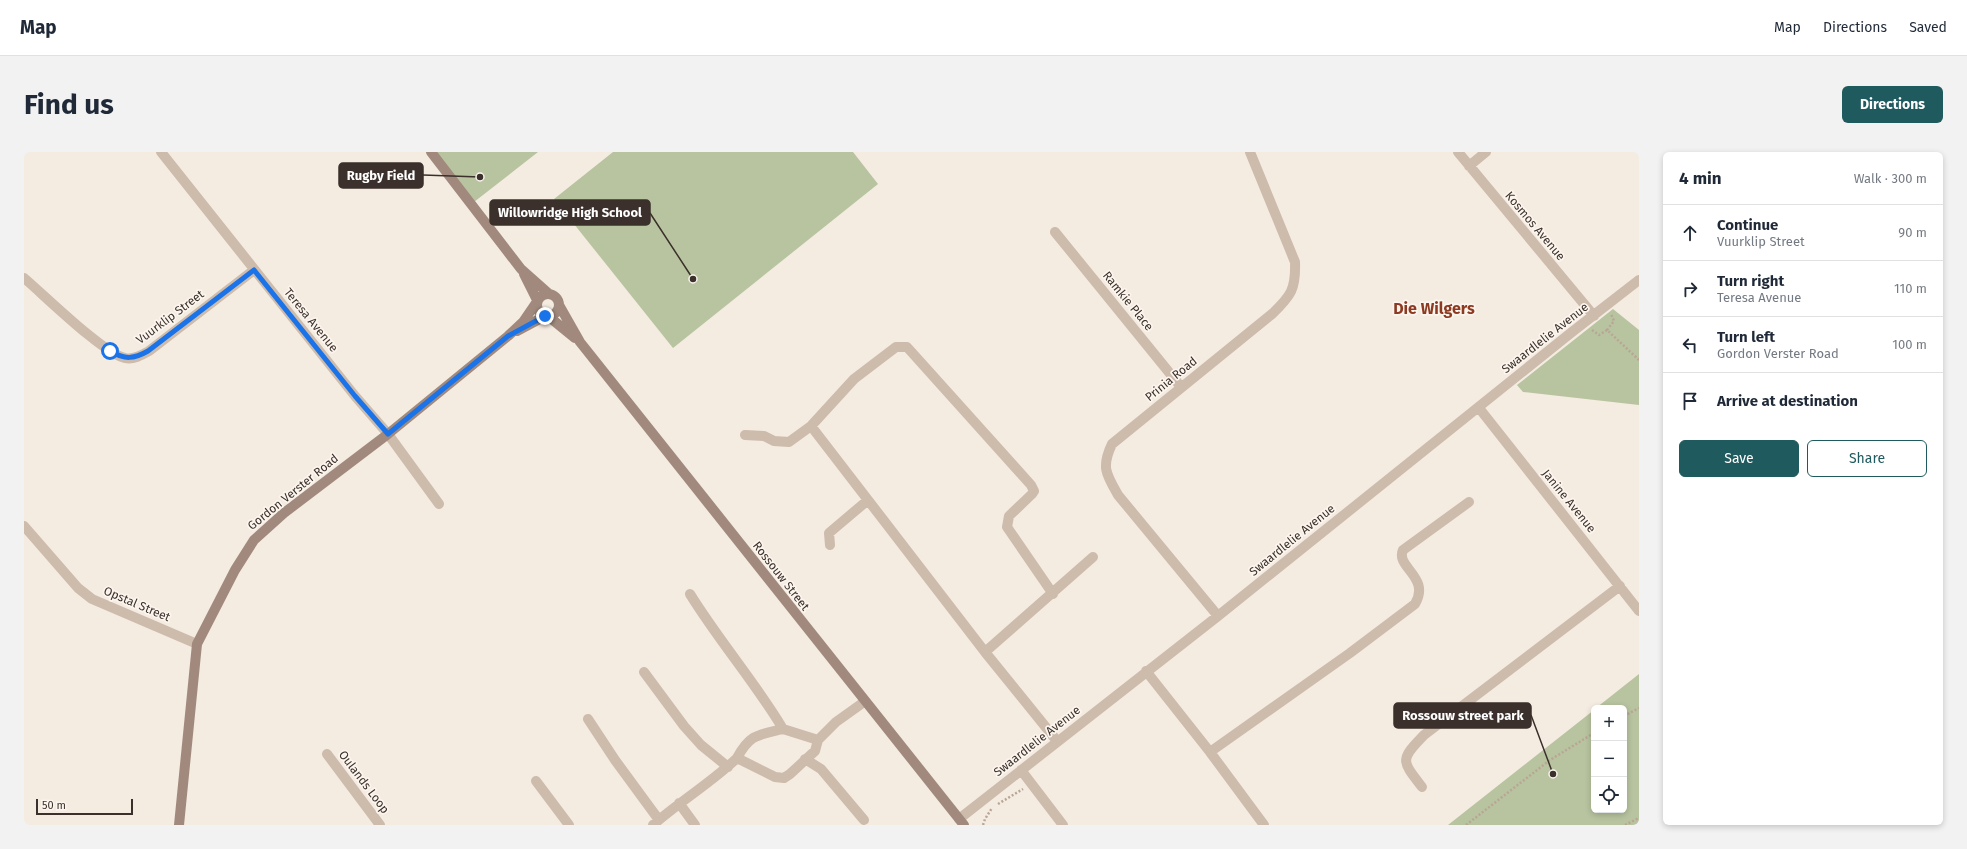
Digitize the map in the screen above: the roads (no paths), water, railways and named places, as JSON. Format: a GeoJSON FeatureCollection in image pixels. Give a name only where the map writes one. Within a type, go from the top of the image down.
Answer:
{"type":"FeatureCollection","features":[{"type":"Feature","properties":{"kind":"main road"},"geometry":{"type":"LineString","coordinates":[[431,152],[521,269],[548,293],[557,298],[559,305],[557,311],[547,316],[537,309],[537,301],[521,269]]}},
{"type":"Feature","properties":{"kind":"main road"},"geometry":{"type":"LineString","coordinates":[[537,301],[542,294],[548,293]]}},
{"type":"Feature","properties":{"kind":"main road","name":"Gordon Verster Road"},"geometry":{"type":"LineString","coordinates":[[179,825],[197,644],[235,570],[254,540],[284,513],[388,434],[508,336],[523,322],[537,301]]}},
{"type":"Feature","properties":{"kind":"main road","name":"Rossouw Street"},"geometry":{"type":"LineString","coordinates":[[559,305],[580,342],[864,702],[961,822]]}},
{"type":"Feature","properties":{"kind":"main road","name":"Gordon Verster Road"},"geometry":{"type":"LineString","coordinates":[[508,336],[547,316]]}},
{"type":"Feature","properties":{"kind":"main road","name":"Rossouw Street"},"geometry":{"type":"LineString","coordinates":[[547,316],[580,342]]}},
{"type":"Feature","properties":{"kind":"street","name":"Teresa Avenue"},"geometry":{"type":"LineString","coordinates":[[161,152],[355,396],[388,434],[439,504]]}},
{"type":"Feature","properties":{"kind":"street","name":"Prinia Road"},"geometry":{"type":"LineString","coordinates":[[1218,616],[1118,495],[1108,477],[1105,468],[1105,458],[1112,444],[1272,314],[1287,299],[1295,280],[1295,262],[1250,152]]}},
{"type":"Feature","properties":{"kind":"street","name":"Kosmos Avenue"},"geometry":{"type":"LineString","coordinates":[[1458,152],[1590,319]]}},
{"type":"Feature","properties":{"kind":"street"},"geometry":{"type":"LineString","coordinates":[[1469,166],[1486,152]]}},
{"type":"Feature","properties":{"kind":"street","name":"Ramkie Place"},"geometry":{"type":"LineString","coordinates":[[1055,232],[1181,387]]}},
{"type":"Feature","properties":{"kind":"street","name":"Vuurklip Street"},"geometry":{"type":"LineString","coordinates":[[24,278],[101,344],[118,356],[127,359],[148,351],[254,270]]}},
{"type":"Feature","properties":{"kind":"street","name":"Swaardlelie Avenue"},"geometry":{"type":"LineString","coordinates":[[961,822],[1057,741],[1218,616],[1639,280]]}},
{"type":"Feature","properties":{"kind":"street"},"geometry":{"type":"LineString","coordinates":[[745,435],[764,436],[774,441],[790,442],[811,426],[854,379],[896,347],[907,347],[1031,485],[1034,491],[1009,516],[1007,527],[1053,594]]}},
{"type":"Feature","properties":{"kind":"street","name":"Janine Avenue"},"geometry":{"type":"LineString","coordinates":[[1478,408],[1639,611]]}},
{"type":"Feature","properties":{"kind":"street"},"geometry":{"type":"LineString","coordinates":[[811,426],[985,652],[1057,741]]}},
{"type":"Feature","properties":{"kind":"street"},"geometry":{"type":"LineString","coordinates":[[830,544],[829,533],[868,500]]}},
{"type":"Feature","properties":{"kind":"street"},"geometry":{"type":"LineString","coordinates":[[1210,752],[1350,653],[1415,604],[1419,596],[1420,587],[1402,557],[1403,550],[1469,502]]}},
{"type":"Feature","properties":{"kind":"street","name":"Opstal Street"},"geometry":{"type":"LineString","coordinates":[[24,526],[78,588],[92,599],[197,644]]}},
{"type":"Feature","properties":{"kind":"street"},"geometry":{"type":"LineString","coordinates":[[985,652],[1094,557]]}},
{"type":"Feature","properties":{"kind":"street"},"geometry":{"type":"LineString","coordinates":[[1422,787],[1406,765],[1406,758],[1409,751],[1424,735],[1620,586]]}},
{"type":"Feature","properties":{"kind":"street"},"geometry":{"type":"LineString","coordinates":[[690,594],[706,620],[765,698],[783,729]]}},
{"type":"Feature","properties":{"kind":"street"},"geometry":{"type":"LineString","coordinates":[[644,672],[684,726],[701,745],[728,767]]}},
{"type":"Feature","properties":{"kind":"street"},"geometry":{"type":"LineString","coordinates":[[1146,672],[1210,752],[1264,825]]}},
{"type":"Feature","properties":{"kind":"street"},"geometry":{"type":"LineString","coordinates":[[737,758],[780,778],[784,778],[815,751],[818,740],[836,722],[864,702]]}},
{"type":"Feature","properties":{"kind":"street"},"geometry":{"type":"LineString","coordinates":[[588,719],[656,822],[728,767],[737,758],[744,744],[751,738],[783,729],[818,740]]}},
{"type":"Feature","properties":{"kind":"street","name":"Oulands Loop"},"geometry":{"type":"LineString","coordinates":[[327,754],[380,825]]}},
{"type":"Feature","properties":{"kind":"street"},"geometry":{"type":"LineString","coordinates":[[805,759],[821,769],[864,820]]}},
{"type":"Feature","properties":{"kind":"street"},"geometry":{"type":"LineString","coordinates":[[1021,770],[1063,825]]}},
{"type":"Feature","properties":{"kind":"street"},"geometry":{"type":"LineString","coordinates":[[536,782],[569,825]]}},
{"type":"Feature","properties":{"kind":"street"},"geometry":{"type":"LineString","coordinates":[[679,803],[695,825]]}},
{"type":"Feature","properties":{"kind":"place","name":"Rugby Field"},"geometry":{"type":"Point","coordinates":[480,177]}},
{"type":"Feature","properties":{"kind":"place","name":"Willowridge High School"},"geometry":{"type":"Point","coordinates":[693,279]}},
{"type":"Feature","properties":{"kind":"place","name":"Rossouw street park"},"geometry":{"type":"Point","coordinates":[1553,774]}},
{"type":"Feature","properties":{"kind":"district","name":"Die Wilgers"},"geometry":{"type":"Point","coordinates":[1434,308]}}]}
